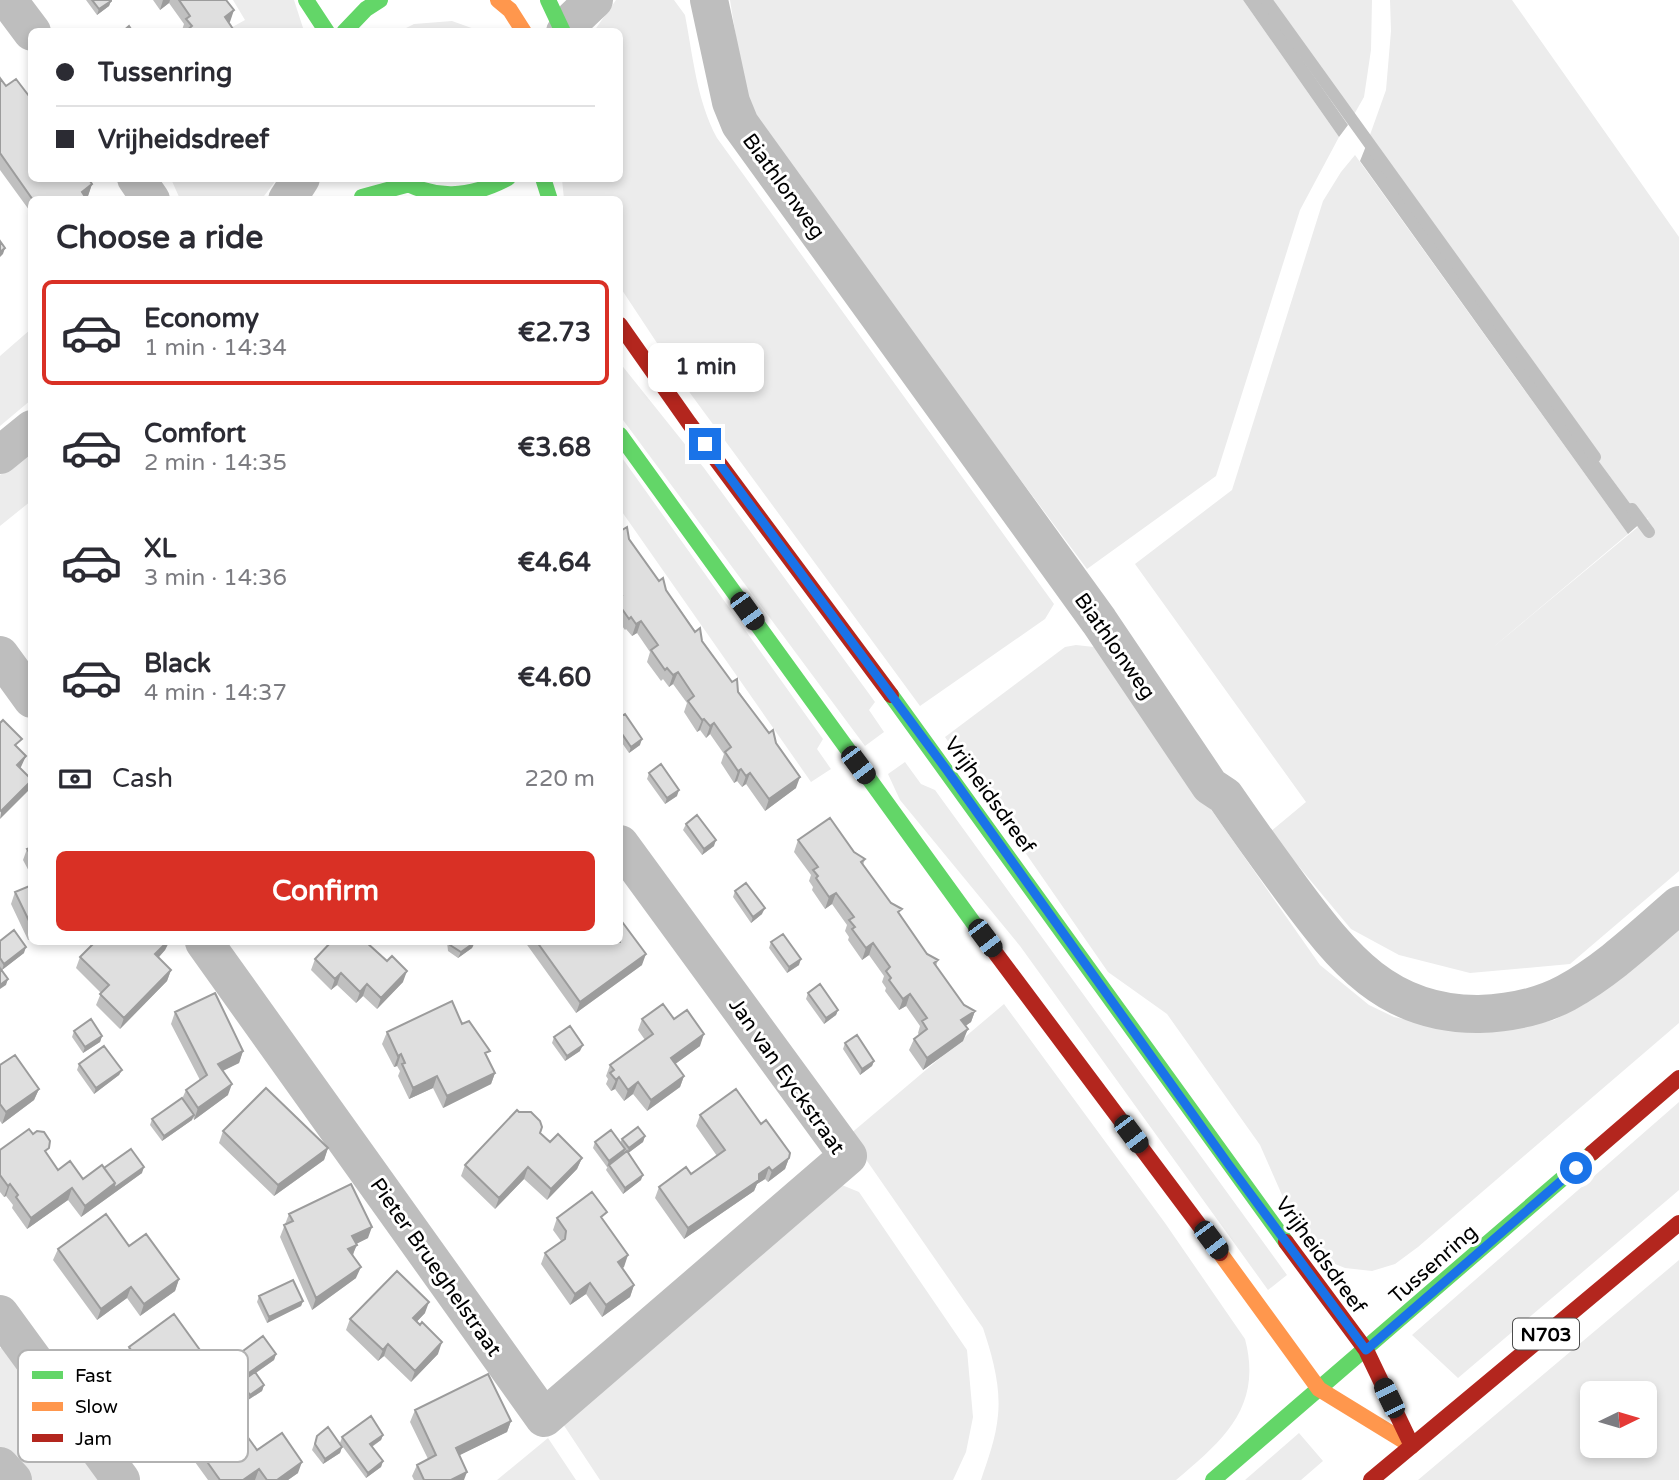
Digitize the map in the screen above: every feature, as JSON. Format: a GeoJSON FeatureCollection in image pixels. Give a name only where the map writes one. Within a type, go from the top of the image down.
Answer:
{"type":"FeatureCollection","features":[{"type":"Feature","properties":{"kind":"main road"},"geometry":{"type":"LineString","coordinates":[[306,0],[324,28]]}},
{"type":"Feature","properties":{"kind":"main road"},"geometry":{"type":"LineString","coordinates":[[347,26],[380,0]]}},
{"type":"Feature","properties":{"kind":"main road"},"geometry":{"type":"LineString","coordinates":[[498,0],[510,10],[521,28]]}},
{"type":"Feature","properties":{"kind":"main road"},"geometry":{"type":"LineString","coordinates":[[548,0],[562,28]]}},
{"type":"Feature","properties":{"kind":"main road"},"geometry":{"type":"LineString","coordinates":[[359,196],[401,182],[425,193],[441,196]]}},
{"type":"Feature","properties":{"kind":"main road"},"geometry":{"type":"LineString","coordinates":[[456,196],[508,182]]}},
{"type":"Feature","properties":{"kind":"main road","name":"Vrijheidsdreef"},"geometry":{"type":"LineString","coordinates":[[623,329],[689,423],[946,769],[1229,1165],[1366,1350],[1412,1446]]}},
{"type":"Feature","properties":{"kind":"main road"},"geometry":{"type":"LineString","coordinates":[[623,439],[891,810],[1319,1389],[1412,1446]]}},
{"type":"Feature","properties":{"kind":"main road","name":"Tussenring"},"geometry":{"type":"LineString","coordinates":[[1213,1480],[1679,1078]]}},
{"type":"Feature","properties":{"kind":"main road","name":"N703"},"geometry":{"type":"LineString","coordinates":[[1371,1480],[1679,1223]]}},
{"type":"Feature","properties":{"kind":"street"},"geometry":{"type":"LineString","coordinates":[[8,0],[28,28]]}},
{"type":"Feature","properties":{"kind":"street"},"geometry":{"type":"LineString","coordinates":[[567,28],[594,0]]}},
{"type":"Feature","properties":{"kind":"street","name":"Biathlonweg"},"geometry":{"type":"LineString","coordinates":[[709,0],[731,102],[740,124],[1099,621],[1210,786],[1225,796],[1326,936],[1350,963],[1402,998],[1430,1008],[1474,1014],[1510,1011],[1550,1000],[1589,980],[1679,905]]}},
{"type":"Feature","properties":{"kind":"street"},"geometry":{"type":"LineString","coordinates":[[0,455],[28,432]]}},
{"type":"Feature","properties":{"kind":"street"},"geometry":{"type":"LineString","coordinates":[[0,655],[28,694]]}},
{"type":"Feature","properties":{"kind":"street","name":"Jan van Eyckstraat"},"geometry":{"type":"LineString","coordinates":[[623,848],[848,1156],[705,1279]]}},
{"type":"Feature","properties":{"kind":"street","name":"Pieter Brueghelstraat"},"geometry":{"type":"LineString","coordinates":[[206,945],[544,1418],[705,1279]]}},
{"type":"Feature","properties":{"kind":"street"},"geometry":{"type":"LineString","coordinates":[[0,1314],[26,1350]]}},
{"type":"Feature","properties":{"kind":"street"},"geometry":{"type":"LineString","coordinates":[[108,1462],[121,1480]]}},
{"type":"Feature","properties":{"kind":"street"},"geometry":{"type":"LineString","coordinates":[[0,1466],[13,1480]]}},
{"type":"Feature","properties":{"kind":"shaded area"},"geometry":{"type":"Polygon","coordinates":[[[233,0],[294,0],[303,28],[231,28],[245,20],[233,0]]]}},
{"type":"Feature","properties":{"kind":"shaded area"},"geometry":{"type":"Polygon","coordinates":[[[616,0],[674,0],[685,15],[700,94],[717,138],[1054,604],[1045,619],[920,706],[690,393],[623,292],[623,196],[564,196],[562,182],[623,182],[623,28],[596,28],[616,0]]]}},
{"type":"Feature","properties":{"kind":"shaded area"},"geometry":{"type":"Polygon","coordinates":[[[730,0],[1243,0],[1339,137],[1300,210],[1216,476],[1087,569],[756,121],[744,87],[730,0]]]}},
{"type":"Feature","properties":{"kind":"shaded area"},"geometry":{"type":"Polygon","coordinates":[[[1243,0],[1261,0],[1348,125],[1339,137],[1243,0]]]}},
{"type":"Feature","properties":{"kind":"shaded area"},"geometry":{"type":"Polygon","coordinates":[[[1261,0],[1372,0],[1371,50],[1364,97],[1348,125],[1261,0]]]}},
{"type":"Feature","properties":{"kind":"shaded area"},"geometry":{"type":"Polygon","coordinates":[[[1390,0],[1512,0],[1679,237],[1679,871],[1570,964],[1470,973],[1399,955],[1351,929],[1270,832],[1306,802],[1135,564],[1232,490],[1323,201],[1355,155],[1628,534],[1491,649],[1650,517],[1643,521],[1366,146],[1386,90],[1391,31],[1390,0]]]}},
{"type":"Feature","properties":{"kind":"shaded area"},"geometry":{"type":"Polygon","coordinates":[[[452,21],[472,28],[406,28],[414,24],[452,21]]]}},
{"type":"Feature","properties":{"kind":"shaded area"},"geometry":{"type":"Polygon","coordinates":[[[1366,146],[1643,521],[1628,534],[1360,161],[1366,146]]]}},
{"type":"Feature","properties":{"kind":"shaded area"},"geometry":{"type":"Polygon","coordinates":[[[172,182],[275,182],[264,196],[179,196],[172,182]]]}},
{"type":"Feature","properties":{"kind":"shaded area"},"geometry":{"type":"Polygon","coordinates":[[[28,332],[28,403],[0,426],[0,356],[28,332]]]}},
{"type":"Feature","properties":{"kind":"shaded area"},"geometry":{"type":"Polygon","coordinates":[[[623,367],[704,468],[875,702],[869,710],[884,732],[865,746],[623,420],[623,367]]]}},
{"type":"Feature","properties":{"kind":"shaded area"},"geometry":{"type":"Polygon","coordinates":[[[28,451],[28,503],[0,526],[0,475],[28,451]]]}},
{"type":"Feature","properties":{"kind":"shaded area"},"geometry":{"type":"Polygon","coordinates":[[[623,459],[823,739],[817,749],[831,769],[811,782],[623,513],[623,459]]]}},
{"type":"Feature","properties":{"kind":"shaded area"},"geometry":{"type":"Polygon","coordinates":[[[1065,647],[1094,647],[1102,654],[1320,965],[1369,1005],[1394,1017],[1456,1030],[1509,1030],[1554,1020],[1585,1004],[1679,924],[1679,1023],[1395,1264],[1372,1271],[1345,1268],[1323,1259],[1301,1238],[1260,1145],[1167,1014],[1108,972],[945,737],[1065,647]]]}},
{"type":"Feature","properties":{"kind":"shaded area"},"geometry":{"type":"Polygon","coordinates":[[[905,762],[921,784],[935,790],[1287,1275],[1268,1290],[1020,946],[900,800],[888,774],[905,762]]]}},
{"type":"Feature","properties":{"kind":"shaded area"},"geometry":{"type":"Polygon","coordinates":[[[1004,1004],[1165,1223],[1245,1339],[1249,1363],[1248,1384],[1235,1420],[1209,1451],[1176,1480],[981,1480],[994,1440],[999,1404],[995,1371],[983,1328],[849,1135],[1004,1004]]]}},
{"type":"Feature","properties":{"kind":"shaded area"},"geometry":{"type":"Polygon","coordinates":[[[1679,1102],[1679,1190],[1458,1378],[1412,1335],[1679,1102]]]}},
{"type":"Feature","properties":{"kind":"shaded area"},"geometry":{"type":"Polygon","coordinates":[[[837,1183],[859,1192],[967,1350],[973,1417],[966,1452],[953,1480],[600,1480],[561,1421],[837,1183]]]}},
{"type":"Feature","properties":{"kind":"shaded area"},"geometry":{"type":"Polygon","coordinates":[[[1679,1260],[1679,1480],[1418,1480],[1679,1260]]]}},
{"type":"Feature","properties":{"kind":"shaded area"},"geometry":{"type":"Polygon","coordinates":[[[12,1347],[18,1355],[18,1462],[96,1462],[109,1480],[28,1480],[0,1450],[0,1348],[12,1347]]]}},
{"type":"Feature","properties":{"kind":"shaded area"},"geometry":{"type":"Polygon","coordinates":[[[1299,1433],[1323,1461],[1301,1480],[1245,1480],[1299,1433]]]}},
{"type":"Feature","properties":{"kind":"shaded area"},"geometry":{"type":"Polygon","coordinates":[[[548,1438],[576,1480],[497,1480],[548,1438]]]}},
{"type":"Feature","properties":{"kind":"building"},"geometry":{"type":"Polygon","coordinates":[[[92,0],[111,0],[111,1],[99,9],[92,0]]]}},
{"type":"Feature","properties":{"kind":"building"},"geometry":{"type":"Polygon","coordinates":[[[179,0],[226,0],[234,10],[225,17],[232,28],[190,28],[192,26],[186,19],[190,16],[179,0]]]}},
{"type":"Feature","properties":{"kind":"building"},"geometry":{"type":"Polygon","coordinates":[[[0,78],[6,86],[16,79],[28,95],[28,182],[92,184],[82,192],[84,196],[30,196],[0,153],[0,78]]]}},
{"type":"Feature","properties":{"kind":"building"},"geometry":{"type":"Polygon","coordinates":[[[627,527],[629,539],[659,581],[663,578],[666,590],[695,632],[700,628],[702,641],[732,682],[737,679],[738,692],[769,733],[773,730],[776,743],[800,777],[769,799],[750,773],[746,776],[741,769],[738,771],[725,752],[731,747],[714,723],[710,726],[702,720],[688,701],[694,696],[678,672],[673,675],[667,668],[665,670],[651,650],[658,645],[641,621],[636,624],[631,617],[629,619],[623,610],[623,529],[627,527]]]}},
{"type":"Feature","properties":{"kind":"building"},"geometry":{"type":"Polygon","coordinates":[[[625,714],[642,739],[631,747],[623,735],[625,714]]]}},
{"type":"Feature","properties":{"kind":"building"},"geometry":{"type":"Polygon","coordinates":[[[3,720],[22,739],[15,745],[26,756],[17,765],[28,776],[28,784],[1,811],[0,810],[0,723],[3,720]]]}},
{"type":"Feature","properties":{"kind":"building"},"geometry":{"type":"Polygon","coordinates":[[[661,764],[679,790],[667,798],[649,773],[661,764]]]}},
{"type":"Feature","properties":{"kind":"building"},"geometry":{"type":"Polygon","coordinates":[[[697,815],[716,840],[704,849],[686,824],[697,815]]]}},
{"type":"Feature","properties":{"kind":"building"},"geometry":{"type":"Polygon","coordinates":[[[830,818],[854,852],[865,859],[861,862],[891,903],[902,909],[898,912],[927,954],[938,960],[934,963],[964,1005],[975,1011],[961,1020],[968,1029],[927,1058],[914,1039],[927,1029],[922,1021],[927,1018],[910,994],[903,999],[889,980],[891,978],[886,971],[890,967],[873,943],[866,948],[852,929],[855,927],[849,920],[854,917],[836,893],[829,897],[813,870],[818,867],[798,840],[830,818]]]}},
{"type":"Feature","properties":{"kind":"building"},"geometry":{"type":"Polygon","coordinates":[[[746,883],[765,908],[753,917],[735,891],[746,883]]]}},
{"type":"Feature","properties":{"kind":"building"},"geometry":{"type":"Polygon","coordinates":[[[28,887],[28,919],[15,892],[28,887]]]}},
{"type":"Feature","properties":{"kind":"building"},"geometry":{"type":"Polygon","coordinates":[[[623,923],[646,954],[580,1002],[539,945],[623,945],[623,923]]]}},
{"type":"Feature","properties":{"kind":"building"},"geometry":{"type":"Polygon","coordinates":[[[14,930],[26,947],[4,964],[0,958],[0,941],[14,930]]]}},
{"type":"Feature","properties":{"kind":"building"},"geometry":{"type":"Polygon","coordinates":[[[783,934],[801,959],[789,967],[771,942],[783,934]]]}},
{"type":"Feature","properties":{"kind":"building"},"geometry":{"type":"Polygon","coordinates":[[[92,945],[164,945],[155,954],[171,970],[124,1018],[100,994],[109,985],[80,957],[92,945]]]}},
{"type":"Feature","properties":{"kind":"building"},"geometry":{"type":"Polygon","coordinates":[[[328,945],[369,945],[387,961],[392,956],[407,971],[381,998],[367,984],[360,992],[341,973],[335,979],[315,959],[328,945]]]}},
{"type":"Feature","properties":{"kind":"building"},"geometry":{"type":"Polygon","coordinates":[[[450,945],[471,945],[461,952],[450,945]]]}},
{"type":"Feature","properties":{"kind":"building"},"geometry":{"type":"Polygon","coordinates":[[[0,968],[8,979],[0,985],[0,968]]]}},
{"type":"Feature","properties":{"kind":"building"},"geometry":{"type":"Polygon","coordinates":[[[820,984],[838,1010],[826,1018],[808,993],[820,984]]]}},
{"type":"Feature","properties":{"kind":"building"},"geometry":{"type":"Polygon","coordinates":[[[215,993],[243,1051],[218,1064],[232,1084],[198,1108],[186,1090],[207,1075],[175,1012],[215,993]]]}},
{"type":"Feature","properties":{"kind":"building"},"geometry":{"type":"Polygon","coordinates":[[[452,1001],[462,1024],[469,1021],[490,1051],[485,1053],[495,1073],[447,1096],[437,1076],[413,1088],[402,1064],[405,1063],[401,1054],[398,1056],[387,1032],[452,1001]]]}},
{"type":"Feature","properties":{"kind":"building"},"geometry":{"type":"Polygon","coordinates":[[[663,1004],[674,1019],[687,1010],[704,1034],[671,1058],[684,1076],[651,1100],[638,1082],[628,1090],[619,1077],[616,1080],[610,1073],[614,1070],[610,1065],[653,1034],[642,1019],[663,1004]]]}},
{"type":"Feature","properties":{"kind":"building"},"geometry":{"type":"Polygon","coordinates":[[[91,1019],[102,1036],[85,1047],[74,1031],[91,1019]]]}},
{"type":"Feature","properties":{"kind":"building"},"geometry":{"type":"Polygon","coordinates":[[[570,1026],[583,1045],[567,1056],[554,1037],[570,1026]]]}},
{"type":"Feature","properties":{"kind":"building"},"geometry":{"type":"Polygon","coordinates":[[[857,1035],[874,1061],[862,1069],[845,1043],[857,1035]]]}},
{"type":"Feature","properties":{"kind":"building"},"geometry":{"type":"Polygon","coordinates":[[[104,1046],[122,1070],[96,1088],[79,1064],[104,1046]]]}},
{"type":"Feature","properties":{"kind":"building"},"geometry":{"type":"Polygon","coordinates":[[[15,1055],[39,1089],[6,1112],[0,1104],[0,1065],[15,1055]]]}},
{"type":"Feature","properties":{"kind":"building"},"geometry":{"type":"Polygon","coordinates":[[[266,1088],[328,1148],[278,1185],[223,1131],[266,1088]]]}},
{"type":"Feature","properties":{"kind":"building"},"geometry":{"type":"Polygon","coordinates":[[[736,1089],[761,1124],[766,1120],[790,1153],[789,1158],[772,1171],[769,1167],[759,1174],[759,1180],[688,1228],[659,1187],[686,1167],[691,1174],[725,1150],[700,1115],[736,1089]]]}},
{"type":"Feature","properties":{"kind":"building"},"geometry":{"type":"Polygon","coordinates":[[[182,1098],[194,1115],[164,1136],[152,1119],[182,1098]]]}},
{"type":"Feature","properties":{"kind":"building"},"geometry":{"type":"Polygon","coordinates":[[[517,1110],[531,1112],[540,1121],[540,1133],[550,1142],[558,1134],[582,1158],[551,1189],[528,1167],[499,1198],[465,1165],[517,1110]]]}},
{"type":"Feature","properties":{"kind":"building"},"geometry":{"type":"Polygon","coordinates":[[[638,1127],[645,1136],[629,1148],[622,1139],[638,1127]]]}},
{"type":"Feature","properties":{"kind":"building"},"geometry":{"type":"Polygon","coordinates":[[[29,1129],[33,1134],[37,1131],[44,1132],[50,1141],[49,1148],[45,1151],[58,1170],[70,1161],[83,1179],[102,1165],[115,1183],[85,1206],[72,1188],[31,1218],[16,1197],[18,1195],[0,1175],[0,1150],[29,1129]]]}},
{"type":"Feature","properties":{"kind":"building"},"geometry":{"type":"Polygon","coordinates":[[[611,1130],[625,1149],[609,1161],[595,1142],[611,1130]]]}},
{"type":"Feature","properties":{"kind":"building"},"geometry":{"type":"Polygon","coordinates":[[[131,1149],[144,1167],[113,1189],[115,1183],[104,1168],[131,1149]]]}},
{"type":"Feature","properties":{"kind":"building"},"geometry":{"type":"Polygon","coordinates":[[[627,1151],[643,1175],[625,1188],[609,1165],[627,1151]]]}},
{"type":"Feature","properties":{"kind":"building"},"geometry":{"type":"Polygon","coordinates":[[[351,1184],[372,1227],[352,1236],[357,1245],[348,1249],[361,1267],[316,1298],[284,1225],[293,1221],[289,1214],[351,1184]]]}},
{"type":"Feature","properties":{"kind":"building"},"geometry":{"type":"Polygon","coordinates":[[[592,1192],[607,1212],[601,1217],[628,1255],[618,1262],[634,1285],[606,1305],[590,1283],[575,1294],[545,1253],[565,1239],[566,1231],[557,1218],[592,1192]]]}},
{"type":"Feature","properties":{"kind":"building"},"geometry":{"type":"Polygon","coordinates":[[[106,1214],[129,1246],[146,1234],[179,1279],[144,1304],[131,1287],[101,1309],[58,1249],[106,1214]]]}},
{"type":"Feature","properties":{"kind":"building"},"geometry":{"type":"Polygon","coordinates":[[[397,1271],[429,1302],[413,1318],[420,1325],[422,1322],[442,1342],[415,1371],[388,1344],[383,1350],[350,1319],[397,1271]]]}},
{"type":"Feature","properties":{"kind":"building"},"geometry":{"type":"Polygon","coordinates":[[[293,1280],[303,1301],[269,1317],[259,1296],[293,1280]]]}},
{"type":"Feature","properties":{"kind":"building"},"geometry":{"type":"Polygon","coordinates":[[[174,1314],[200,1350],[131,1350],[129,1347],[174,1314]]]}},
{"type":"Feature","properties":{"kind":"building"},"geometry":{"type":"Polygon","coordinates":[[[263,1336],[276,1354],[248,1374],[248,1350],[244,1350],[263,1336]]]}},
{"type":"Feature","properties":{"kind":"building"},"geometry":{"type":"Polygon","coordinates":[[[255,1372],[264,1385],[250,1395],[248,1392],[248,1377],[255,1372]]]}},
{"type":"Feature","properties":{"kind":"building"},"geometry":{"type":"Polygon","coordinates":[[[488,1374],[511,1421],[456,1448],[467,1472],[451,1480],[424,1480],[417,1465],[436,1455],[415,1410],[488,1374]]]}},
{"type":"Feature","properties":{"kind":"building"},"geometry":{"type":"Polygon","coordinates":[[[371,1416],[383,1435],[370,1444],[383,1461],[368,1473],[342,1437],[371,1416]]]}},
{"type":"Feature","properties":{"kind":"building"},"geometry":{"type":"Polygon","coordinates":[[[328,1427],[342,1447],[325,1459],[315,1444],[317,1436],[328,1427]]]}},
{"type":"Feature","properties":{"kind":"building"},"geometry":{"type":"Polygon","coordinates":[[[282,1433],[302,1462],[277,1480],[267,1480],[259,1469],[243,1480],[220,1480],[207,1462],[248,1462],[248,1437],[257,1450],[282,1433]]]}},
{"type":"Feature","properties":{"kind":"waterway"},"geometry":{"type":"LineString","coordinates":[[1266,0],[1595,457]]}},
{"type":"Feature","properties":{"kind":"waterway"},"geometry":{"type":"LineString","coordinates":[[1632,509],[1649,532]]}},
{"type":"Feature","properties":{"kind":"traffic: fast"},"geometry":{"type":"LineString","coordinates":[[306,0],[324,28]]}},
{"type":"Feature","properties":{"kind":"traffic: fast"},"geometry":{"type":"LineString","coordinates":[[348,28],[366,9],[380,0]]}},
{"type":"Feature","properties":{"kind":"traffic: fast"},"geometry":{"type":"LineString","coordinates":[[548,0],[561,28]]}},
{"type":"Feature","properties":{"kind":"traffic: fast"},"geometry":{"type":"LineString","coordinates":[[405,182],[425,191],[452,194],[480,190],[500,182]]}},
{"type":"Feature","properties":{"kind":"traffic: fast"},"geometry":{"type":"LineString","coordinates":[[544,182],[549,196]]}},
{"type":"Feature","properties":{"kind":"traffic: fast"},"geometry":{"type":"LineString","coordinates":[[366,196],[406,185]]}},
{"type":"Feature","properties":{"kind":"traffic: fast"},"geometry":{"type":"LineString","coordinates":[[623,439],[988,943]]}},
{"type":"Feature","properties":{"kind":"traffic: fast"},"geometry":{"type":"LineString","coordinates":[[891,695],[1286,1242]]}},
{"type":"Feature","properties":{"kind":"traffic: fast"},"geometry":{"type":"LineString","coordinates":[[1213,1480],[1592,1153]]}},
{"type":"Feature","properties":{"kind":"traffic: slow"},"geometry":{"type":"LineString","coordinates":[[498,0],[510,10],[521,28]]}},
{"type":"Feature","properties":{"kind":"traffic: slow"},"geometry":{"type":"LineString","coordinates":[[1220,1253],[1319,1389],[1412,1446]]}},
{"type":"Feature","properties":{"kind":"traffic: jam"},"geometry":{"type":"LineString","coordinates":[[623,329],[689,423],[891,695]]}},
{"type":"Feature","properties":{"kind":"traffic: jam"},"geometry":{"type":"LineString","coordinates":[[988,943],[1220,1253]]}},
{"type":"Feature","properties":{"kind":"traffic: jam"},"geometry":{"type":"LineString","coordinates":[[1592,1153],[1679,1078]]}},
{"type":"Feature","properties":{"kind":"traffic: jam"},"geometry":{"type":"LineString","coordinates":[[1371,1480],[1679,1223]]}},
{"type":"Feature","properties":{"kind":"traffic: jam"},"geometry":{"type":"LineString","coordinates":[[1286,1242],[1366,1350],[1412,1446]]}},
{"type":"Feature","properties":{"kind":"route"},"geometry":{"type":"LineString","coordinates":[[705,444],[946,769],[1229,1165],[1366,1350],[1576,1168]]}}]}
